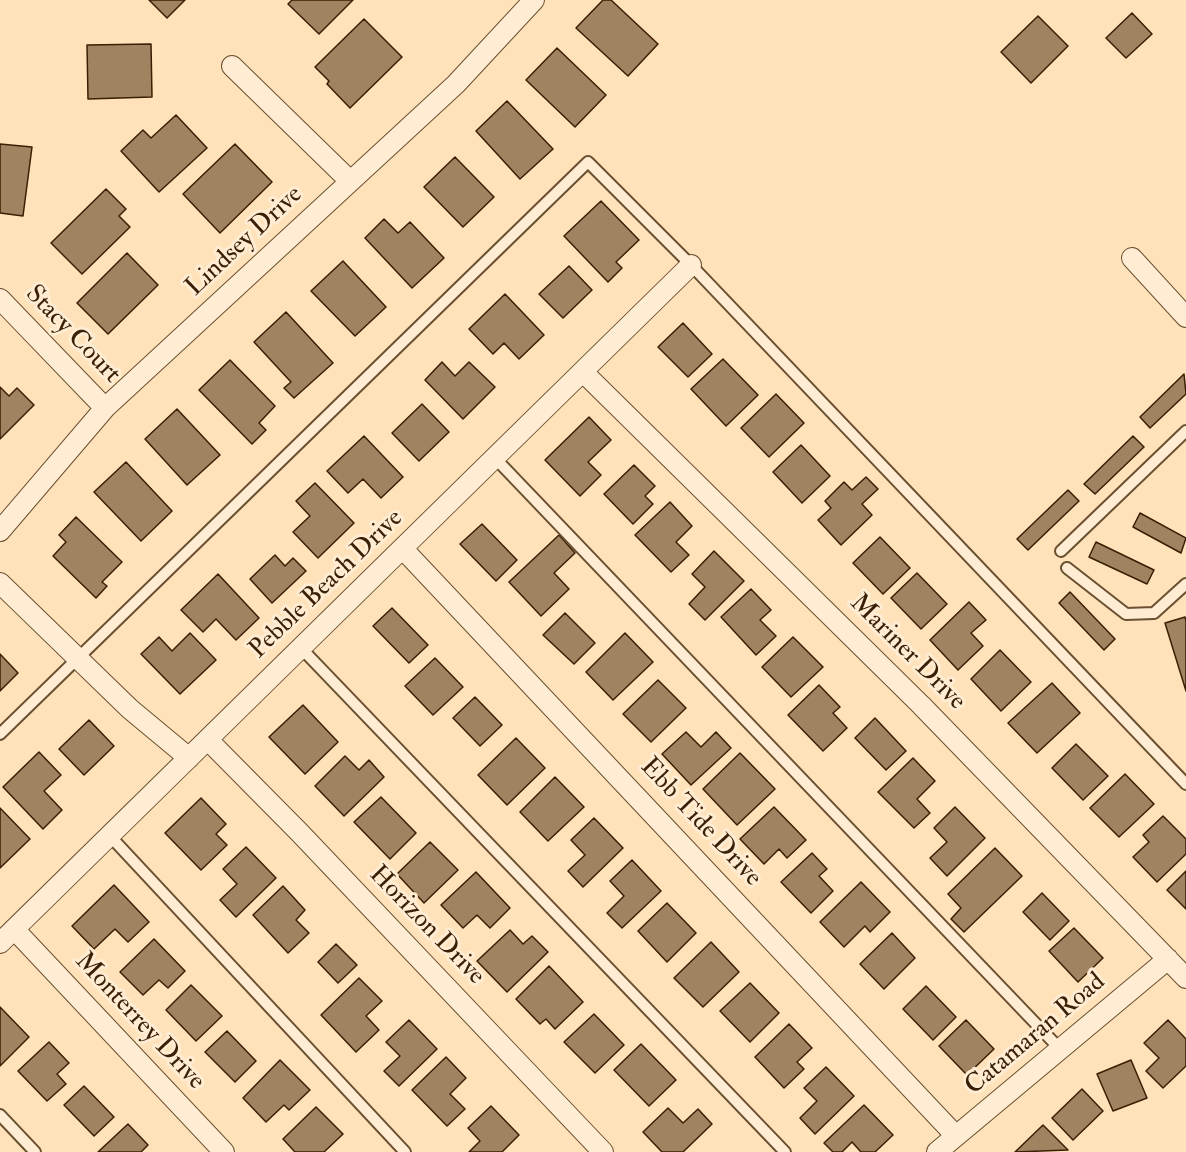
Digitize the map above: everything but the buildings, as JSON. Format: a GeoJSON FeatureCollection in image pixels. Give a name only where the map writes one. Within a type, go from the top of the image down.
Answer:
{"type":"FeatureCollection","features":[{"type":"Feature","properties":{"kind":"street","name":"Lindsey Drive"},"geometry":{"type":"LineString","coordinates":[[0,531],[105,408],[456,84],[534,0]]}},
{"type":"Feature","properties":{"kind":"street"},"geometry":{"type":"LineString","coordinates":[[232,66],[350,181]]}},
{"type":"Feature","properties":{"kind":"street"},"geometry":{"type":"LineString","coordinates":[[1132,258],[1186,317]]}},
{"type":"Feature","properties":{"kind":"street","name":"Pebble Beach Drive"},"geometry":{"type":"LineString","coordinates":[[7,936],[691,265]]}},
{"type":"Feature","properties":{"kind":"street","name":"Stacy Court"},"geometry":{"type":"LineString","coordinates":[[0,299],[105,408]]}},
{"type":"Feature","properties":{"kind":"street","name":"Mariner Drive"},"geometry":{"type":"LineString","coordinates":[[583,372],[921,705],[1186,978]]}},
{"type":"Feature","properties":{"kind":"street","name":"Ebb Tide Drive"},"geometry":{"type":"LineString","coordinates":[[403,549],[956,1136]]}},
{"type":"Feature","properties":{"kind":"street"},"geometry":{"type":"LineString","coordinates":[[0,584],[130,709],[189,759]]}},
{"type":"Feature","properties":{"kind":"street","name":"Horizon Drive"},"geometry":{"type":"LineString","coordinates":[[208,740],[300,833],[603,1152]]}},
{"type":"Feature","properties":{"kind":"street","name":"Monterrey Drive"},"geometry":{"type":"LineString","coordinates":[[7,936],[224,1152]]}},
{"type":"Feature","properties":{"kind":"street","name":"Catamaran Road"},"geometry":{"type":"LineString","coordinates":[[937,1152],[1168,959]]}},
{"type":"Feature","properties":{"kind":"lane"},"geometry":{"type":"LineString","coordinates":[[0,734],[588,162],[691,265],[1186,784]]}},
{"type":"Feature","properties":{"kind":"lane"},"geometry":{"type":"LineString","coordinates":[[1061,550],[1186,431]]}},
{"type":"Feature","properties":{"kind":"lane"},"geometry":{"type":"LineString","coordinates":[[495,458],[1060,1049]]}},
{"type":"Feature","properties":{"kind":"lane"},"geometry":{"type":"LineString","coordinates":[[1067,568],[1126,614],[1154,613],[1186,584]]}},
{"type":"Feature","properties":{"kind":"lane"},"geometry":{"type":"LineString","coordinates":[[301,648],[785,1152]]}},
{"type":"Feature","properties":{"kind":"lane"},"geometry":{"type":"LineString","coordinates":[[110,836],[405,1152]]}},
{"type":"Feature","properties":{"kind":"lane"},"geometry":{"type":"LineString","coordinates":[[0,1115],[35,1152]]}}]}
